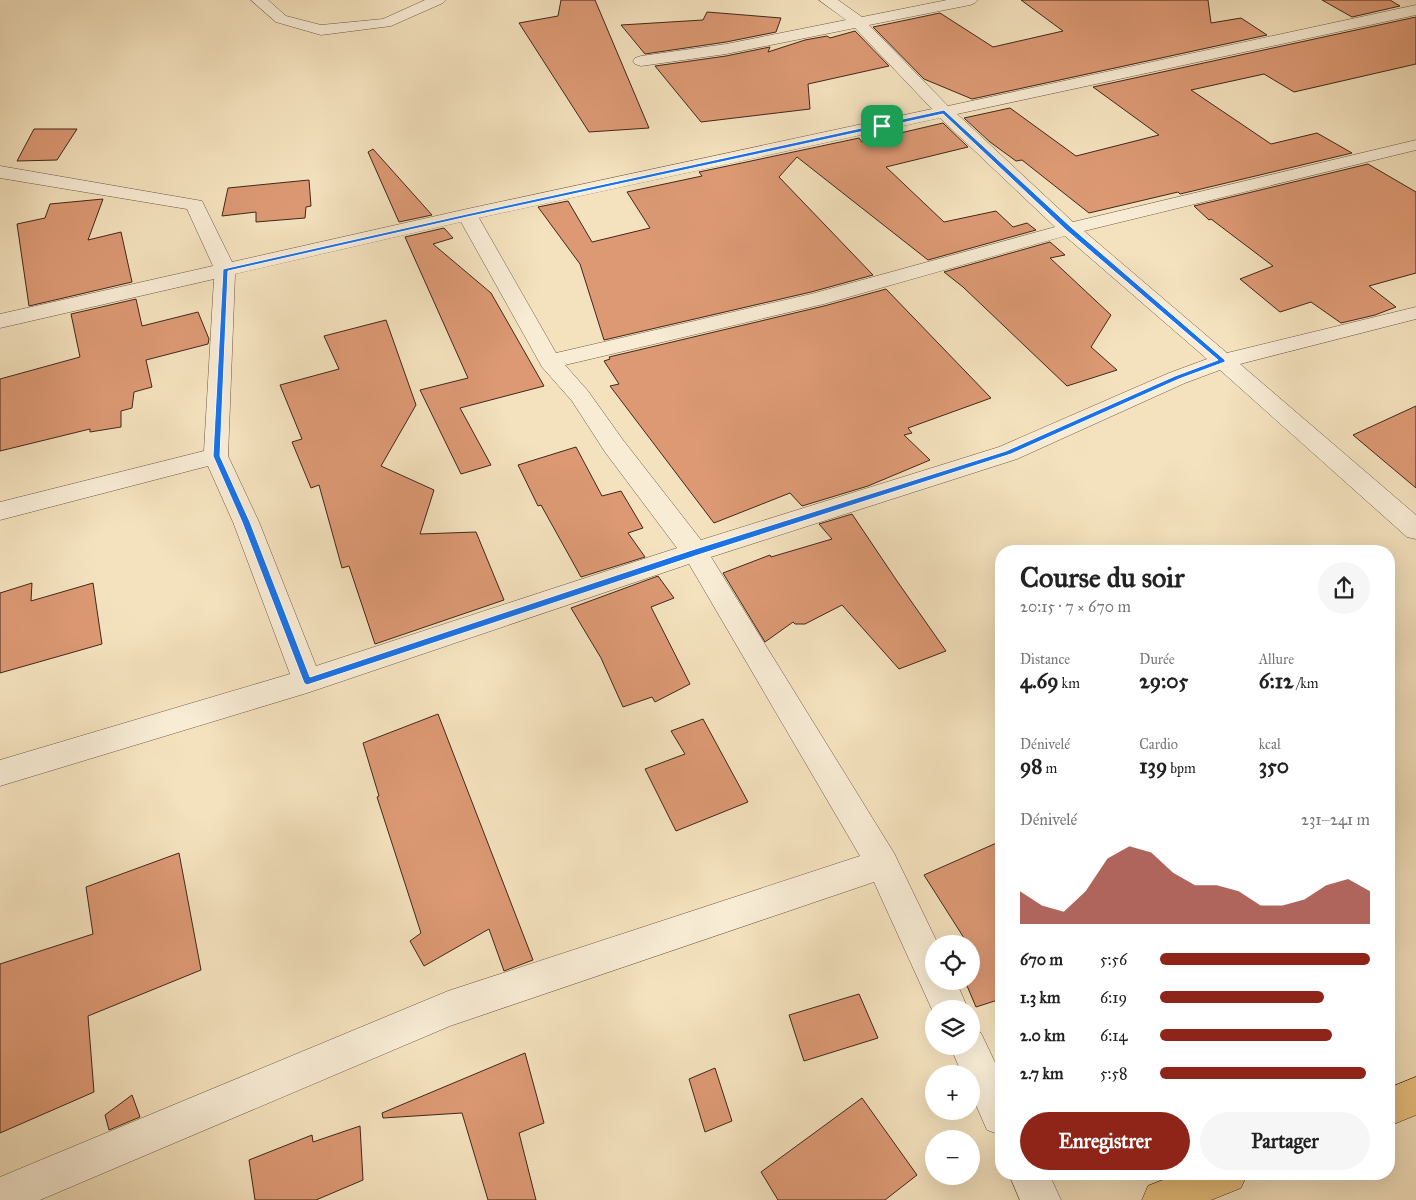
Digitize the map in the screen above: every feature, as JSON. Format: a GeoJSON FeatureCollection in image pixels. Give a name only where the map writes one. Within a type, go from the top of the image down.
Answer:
{"type":"FeatureCollection","features":[{"type":"Feature","properties":{"kind":"highway"},"geometry":{"type":"LineString","coordinates":[[1395,1105],[1416,1096]]}},
{"type":"Feature","properties":{"kind":"highway"},"geometry":{"type":"LineString","coordinates":[[1162,1200],[1212,1180]]}},
{"type":"Feature","properties":{"kind":"street"},"geometry":{"type":"LineString","coordinates":[[259,0],[281,19],[321,30],[386,23],[438,0]]}},
{"type":"Feature","properties":{"kind":"street"},"geometry":{"type":"LineString","coordinates":[[827,0],[840,7],[858,22],[944,112],[1068,229],[1223,361],[1416,530]]}},
{"type":"Feature","properties":{"kind":"street"},"geometry":{"type":"LineString","coordinates":[[641,61],[726,50],[970,0]]}},
{"type":"Feature","properties":{"kind":"street"},"geometry":{"type":"LineString","coordinates":[[0,321],[467,215],[1416,10]]}},
{"type":"Feature","properties":{"kind":"street"},"geometry":{"type":"LineString","coordinates":[[550,362],[816,299],[1068,229],[1416,145]]}},
{"type":"Feature","properties":{"kind":"street"},"geometry":{"type":"LineString","coordinates":[[0,172],[195,204],[225,270],[216,456],[246,522],[307,681]]}},
{"type":"Feature","properties":{"kind":"street"},"geometry":{"type":"LineString","coordinates":[[467,215],[550,362],[580,396],[614,446],[695,552],[882,864],[925,955]]}},
{"type":"Feature","properties":{"kind":"street"},"geometry":{"type":"LineString","coordinates":[[0,773],[307,681],[695,552],[1008,453],[1177,378],[1223,361],[1416,313]]}},
{"type":"Feature","properties":{"kind":"street"},"geometry":{"type":"LineString","coordinates":[[0,511],[216,456]]}},
{"type":"Feature","properties":{"kind":"street"},"geometry":{"type":"LineString","coordinates":[[0,1197],[448,1009],[882,864]]}},
{"type":"Feature","properties":{"kind":"street"},"geometry":{"type":"LineString","coordinates":[[972,1055],[995,1103]]}},
{"type":"Feature","properties":{"kind":"street"},"geometry":{"type":"LineString","coordinates":[[1032,1180],[1041,1200]]}},
{"type":"Feature","properties":{"kind":"building"},"geometry":{"type":"Polygon","coordinates":[[[561,0],[595,0],[649,128],[589,132],[519,23],[558,16],[561,0]]]}},
{"type":"Feature","properties":{"kind":"building"},"geometry":{"type":"Polygon","coordinates":[[[1021,0],[1208,0],[1211,23],[1241,18],[1267,35],[972,99],[924,79],[873,27],[940,13],[993,47],[1063,31],[1021,0]]]}},
{"type":"Feature","properties":{"kind":"building"},"geometry":{"type":"Polygon","coordinates":[[[1322,0],[1390,0],[1400,6],[1352,17],[1322,0]]]}},
{"type":"Feature","properties":{"kind":"building"},"geometry":{"type":"Polygon","coordinates":[[[707,12],[781,18],[776,32],[726,42],[645,54],[621,25],[703,20],[707,12]]]}},
{"type":"Feature","properties":{"kind":"building"},"geometry":{"type":"Polygon","coordinates":[[[1416,17],[1416,64],[1294,92],[1264,74],[1191,90],[1271,144],[1317,133],[1352,153],[1180,194],[1178,192],[1089,213],[1022,160],[1016,161],[990,142],[964,118],[1010,108],[1076,156],[1159,135],[1093,87],[1416,17]]]}},
{"type":"Feature","properties":{"kind":"building"},"geometry":{"type":"Polygon","coordinates":[[[855,31],[889,66],[808,84],[810,109],[701,122],[655,66],[726,56],[770,47],[768,52],[805,40],[827,36],[830,38],[855,31]]]}},
{"type":"Feature","properties":{"kind":"building"},"geometry":{"type":"Polygon","coordinates":[[[943,123],[968,147],[886,167],[944,222],[996,211],[1013,227],[1027,223],[1036,230],[928,260],[797,157],[779,177],[873,275],[811,292],[604,340],[580,264],[538,207],[568,201],[592,242],[650,228],[627,192],[702,176],[699,172],[859,138],[862,142],[943,123]]]}},
{"type":"Feature","properties":{"kind":"building"},"geometry":{"type":"Polygon","coordinates":[[[34,129],[77,129],[57,160],[17,161],[34,129]]]}},
{"type":"Feature","properties":{"kind":"building"},"geometry":{"type":"Polygon","coordinates":[[[373,149],[432,215],[399,222],[368,152],[373,149]]]}},
{"type":"Feature","properties":{"kind":"building"},"geometry":{"type":"Polygon","coordinates":[[[1368,164],[1416,192],[1416,273],[1369,286],[1396,307],[1375,315],[1341,323],[1311,302],[1280,312],[1240,279],[1273,266],[1211,219],[1209,220],[1194,206],[1368,164]]]}},
{"type":"Feature","properties":{"kind":"building"},"geometry":{"type":"Polygon","coordinates":[[[309,180],[311,206],[306,207],[305,218],[256,222],[256,212],[222,216],[228,188],[309,180]]]}},
{"type":"Feature","properties":{"kind":"building"},"geometry":{"type":"Polygon","coordinates":[[[103,199],[88,240],[121,232],[132,282],[29,306],[17,224],[45,218],[50,204],[103,199]]]}},
{"type":"Feature","properties":{"kind":"building"},"geometry":{"type":"Polygon","coordinates":[[[444,228],[453,238],[433,244],[491,293],[544,386],[460,408],[491,465],[461,474],[420,390],[468,378],[405,237],[444,228]]]}},
{"type":"Feature","properties":{"kind":"building"},"geometry":{"type":"Polygon","coordinates":[[[1050,242],[1065,255],[1050,258],[1111,315],[1091,347],[1117,370],[1067,386],[963,287],[944,272],[1050,242]]]}},
{"type":"Feature","properties":{"kind":"building"},"geometry":{"type":"Polygon","coordinates":[[[886,289],[991,398],[908,428],[912,433],[904,435],[930,460],[868,486],[802,506],[790,493],[714,523],[610,386],[619,384],[604,361],[610,359],[609,357],[824,306],[886,289]]]}},
{"type":"Feature","properties":{"kind":"building"},"geometry":{"type":"Polygon","coordinates":[[[136,299],[142,326],[198,312],[209,339],[208,344],[146,360],[152,387],[134,392],[132,408],[121,411],[121,427],[90,432],[90,429],[0,451],[0,379],[80,357],[71,314],[136,299]]]}},
{"type":"Feature","properties":{"kind":"building"},"geometry":{"type":"Polygon","coordinates":[[[386,320],[416,405],[381,466],[434,490],[420,534],[476,532],[504,600],[375,644],[349,566],[342,568],[319,485],[311,488],[292,442],[302,439],[280,385],[339,369],[324,336],[386,320]]]}},
{"type":"Feature","properties":{"kind":"building"},"geometry":{"type":"Polygon","coordinates":[[[1416,406],[1416,488],[1353,435],[1416,406]]]}},
{"type":"Feature","properties":{"kind":"building"},"geometry":{"type":"Polygon","coordinates":[[[576,447],[602,496],[621,491],[643,528],[628,533],[645,557],[581,577],[541,505],[538,506],[518,465],[576,447]]]}},
{"type":"Feature","properties":{"kind":"building"},"geometry":{"type":"Polygon","coordinates":[[[852,514],[946,651],[899,669],[842,605],[805,624],[795,624],[793,622],[765,642],[723,573],[770,555],[771,557],[832,539],[819,524],[852,514]]]}},
{"type":"Feature","properties":{"kind":"building"},"geometry":{"type":"Polygon","coordinates":[[[658,576],[674,598],[651,607],[690,684],[655,702],[652,697],[623,707],[601,658],[571,608],[658,576]]]}},
{"type":"Feature","properties":{"kind":"building"},"geometry":{"type":"Polygon","coordinates":[[[32,583],[31,601],[93,583],[102,644],[0,673],[0,593],[32,583]]]}},
{"type":"Feature","properties":{"kind":"building"},"geometry":{"type":"Polygon","coordinates":[[[438,714],[533,960],[504,971],[489,929],[424,966],[410,941],[421,933],[377,797],[379,796],[363,743],[438,714]]]}},
{"type":"Feature","properties":{"kind":"building"},"geometry":{"type":"Polygon","coordinates":[[[703,719],[748,802],[676,831],[645,769],[685,754],[671,731],[703,719]]]}},
{"type":"Feature","properties":{"kind":"building"},"geometry":{"type":"Polygon","coordinates":[[[995,844],[995,1001],[980,1006],[980,1000],[973,1000],[969,990],[980,990],[980,935],[962,935],[924,875],[995,844]]]}},
{"type":"Feature","properties":{"kind":"building"},"geometry":{"type":"Polygon","coordinates":[[[179,853],[201,970],[88,1016],[94,1092],[0,1133],[0,964],[93,934],[86,887],[179,853]]]}},
{"type":"Feature","properties":{"kind":"building"},"geometry":{"type":"Polygon","coordinates":[[[859,994],[878,1038],[804,1061],[789,1015],[859,994]]]}},
{"type":"Feature","properties":{"kind":"building"},"geometry":{"type":"Polygon","coordinates":[[[525,1053],[544,1123],[519,1133],[536,1200],[488,1200],[462,1113],[383,1118],[382,1113],[525,1053]]]}},
{"type":"Feature","properties":{"kind":"building"},"geometry":{"type":"Polygon","coordinates":[[[715,1068],[732,1121],[705,1132],[689,1079],[715,1068]]]}},
{"type":"Feature","properties":{"kind":"building"},"geometry":{"type":"Polygon","coordinates":[[[132,1095],[140,1117],[109,1130],[105,1115],[132,1095]]]}},
{"type":"Feature","properties":{"kind":"building"},"geometry":{"type":"Polygon","coordinates":[[[862,1098],[917,1175],[885,1200],[778,1200],[761,1172],[862,1098]]]}},
{"type":"Feature","properties":{"kind":"building"},"geometry":{"type":"Polygon","coordinates":[[[360,1126],[363,1180],[316,1200],[255,1200],[249,1160],[312,1135],[313,1142],[360,1126]]]}},
{"type":"Feature","properties":{"kind":"route"},"geometry":{"type":"LineString","coordinates":[[944,112],[1068,229],[1223,361],[1177,378],[1008,453],[695,552],[307,681],[246,522],[216,456],[225,270],[467,215],[882,126],[944,112]]}}]}
